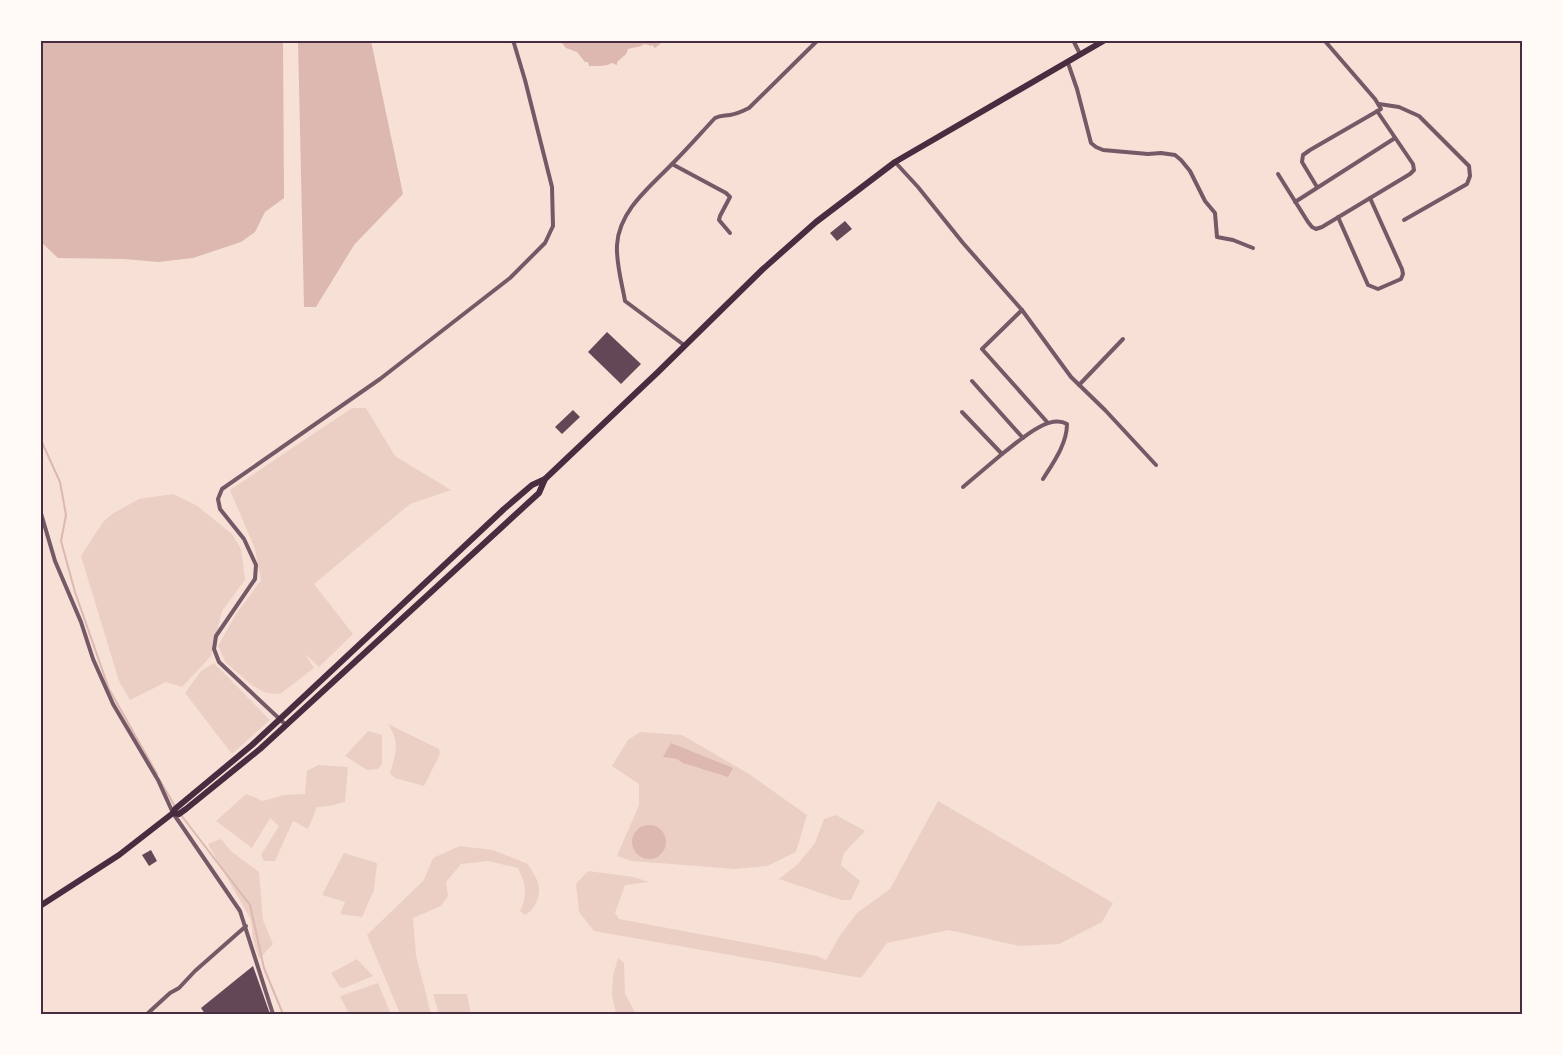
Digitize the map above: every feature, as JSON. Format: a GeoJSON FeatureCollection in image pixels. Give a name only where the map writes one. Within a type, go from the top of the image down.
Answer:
{"type":"FeatureCollection","features":[{"type":"Feature","properties":{"kind":"highway"},"geometry":{"type":"LineString","coordinates":[[184,806],[504,509],[532,485],[545,479],[763,269],[816,222],[895,162],[1105,40]]}},
{"type":"Feature","properties":{"kind":"highway"},"geometry":{"type":"LineString","coordinates":[[40,906],[119,855],[240,766],[538,493],[545,479]]}},
{"type":"Feature","properties":{"kind":"street"},"geometry":{"type":"LineString","coordinates":[[286,725],[219,662],[214,649],[216,636],[255,579],[256,565],[244,539],[220,509],[218,499],[222,489],[380,379],[510,278],[544,243],[553,226],[552,187],[513,40]]}},
{"type":"Feature","properties":{"kind":"street"},"geometry":{"type":"LineString","coordinates":[[684,345],[625,301],[617,246],[625,219],[639,198],[715,118],[749,108],[818,40]]}},
{"type":"Feature","properties":{"kind":"street"},"geometry":{"type":"LineString","coordinates":[[1073,40],[1081,55]]}},
{"type":"Feature","properties":{"kind":"street"},"geometry":{"type":"LineString","coordinates":[[1278,174],[1308,222],[1316,229],[1338,218],[1414,170],[1413,164],[1395,138],[1379,108],[1324,40]]}},
{"type":"Feature","properties":{"kind":"street"},"geometry":{"type":"LineString","coordinates":[[1068,63],[1091,143],[1102,150],[1175,155],[1190,171],[1205,201],[1215,213],[1217,237],[1233,240],[1253,248]]}},
{"type":"Feature","properties":{"kind":"street"},"geometry":{"type":"LineString","coordinates":[[1317,187],[1302,162],[1303,155],[1379,108],[1399,107],[1419,117],[1469,166],[1470,176],[1467,184],[1404,220]]}},
{"type":"Feature","properties":{"kind":"street"},"geometry":{"type":"LineString","coordinates":[[1295,202],[1395,138]]}},
{"type":"Feature","properties":{"kind":"street"},"geometry":{"type":"LineString","coordinates":[[895,162],[1023,310],[1078,385],[1105,410],[1156,465]]}},
{"type":"Feature","properties":{"kind":"street"},"geometry":{"type":"LineString","coordinates":[[672,164],[730,197],[720,216],[720,220],[730,233]]}},
{"type":"Feature","properties":{"kind":"street"},"geometry":{"type":"LineString","coordinates":[[1338,218],[1368,285],[1378,289],[1401,279],[1402,269],[1370,198]]}},
{"type":"Feature","properties":{"kind":"street"},"geometry":{"type":"LineString","coordinates":[[1023,310],[982,350],[1048,423]]}},
{"type":"Feature","properties":{"kind":"street"},"geometry":{"type":"LineString","coordinates":[[1078,385],[1124,339]]}},
{"type":"Feature","properties":{"kind":"street"},"geometry":{"type":"LineString","coordinates":[[972,381],[1023,438]]}},
{"type":"Feature","properties":{"kind":"street"},"geometry":{"type":"LineString","coordinates":[[963,412],[1002,454]]}},
{"type":"Feature","properties":{"kind":"street"},"geometry":{"type":"LineString","coordinates":[[963,487],[1023,438],[1048,423],[1061,421],[1067,424],[1067,433],[1042,479]]}},
{"type":"Feature","properties":{"kind":"street"},"geometry":{"type":"LineString","coordinates":[[40,510],[55,561],[113,704],[176,812],[240,911],[273,1014]]}},
{"type":"Feature","properties":{"kind":"street"},"geometry":{"type":"LineString","coordinates":[[147,1014],[179,988],[246,926]]}},
{"type":"Feature","properties":{"kind":"shaded area"},"geometry":{"type":"Polygon","coordinates":[[[41,40],[283,41],[284,198],[265,212],[255,232],[241,242],[193,258],[158,262],[58,258],[41,242],[41,40]]]}},
{"type":"Feature","properties":{"kind":"shaded area"},"geometry":{"type":"Polygon","coordinates":[[[298,41],[371,41],[403,194],[354,245],[316,307],[304,307],[298,41]]]}},
{"type":"Feature","properties":{"kind":"shaded area"},"geometry":{"type":"Polygon","coordinates":[[[560,41],[668,41],[655,48],[644,44],[628,49],[617,65],[612,63],[589,66],[588,62],[585,62],[577,52],[566,48],[560,41]]]}},
{"type":"Feature","properties":{"kind":"shaded area"},"geometry":{"type":"Polygon","coordinates":[[[352,408],[366,408],[395,456],[451,490],[410,504],[314,584],[353,634],[319,667],[305,654],[314,668],[280,694],[266,693],[253,686],[226,663],[218,646],[236,614],[261,580],[255,549],[230,490],[352,408]]]}},
{"type":"Feature","properties":{"kind":"shaded area"},"geometry":{"type":"Polygon","coordinates":[[[173,494],[196,505],[232,534],[241,549],[245,580],[222,611],[211,656],[182,687],[166,682],[130,700],[119,681],[81,556],[103,522],[112,514],[139,499],[173,494]]]}},
{"type":"Feature","properties":{"kind":"shaded area"},"geometry":{"type":"Polygon","coordinates":[[[214,663],[270,720],[232,754],[185,693],[201,671],[214,663]]]}},
{"type":"Feature","properties":{"kind":"shaded area"},"geometry":{"type":"Polygon","coordinates":[[[388,724],[439,749],[440,754],[424,786],[395,778],[390,773],[396,748],[392,730],[388,724]]]}},
{"type":"Feature","properties":{"kind":"shaded area"},"geometry":{"type":"Polygon","coordinates":[[[368,731],[382,735],[382,764],[378,769],[367,770],[345,756],[368,731]]]}},
{"type":"Feature","properties":{"kind":"shaded area"},"geometry":{"type":"Polygon","coordinates":[[[640,732],[682,735],[749,774],[807,815],[796,852],[767,866],[735,869],[632,861],[617,856],[639,805],[639,784],[612,766],[628,740],[640,732]]]}},
{"type":"Feature","properties":{"kind":"shaded area"},"geometry":{"type":"Polygon","coordinates":[[[671,743],[733,768],[728,777],[677,759],[663,757],[671,743]]]}},
{"type":"Feature","properties":{"kind":"shaded area"},"geometry":{"type":"Polygon","coordinates":[[[318,765],[348,767],[345,802],[317,807],[308,829],[293,821],[275,861],[264,861],[261,855],[279,826],[270,818],[252,848],[216,821],[246,794],[263,801],[284,795],[305,794],[307,771],[318,765]]]}},
{"type":"Feature","properties":{"kind":"shaded area"},"geometry":{"type":"Polygon","coordinates":[[[938,801],[1113,903],[1102,922],[1059,944],[1019,946],[949,930],[887,943],[861,978],[594,931],[579,912],[576,884],[588,871],[634,877],[649,882],[625,885],[615,913],[619,919],[817,956],[826,960],[857,913],[890,889],[938,801]]]}},
{"type":"Feature","properties":{"kind":"shaded area"},"geometry":{"type":"Polygon","coordinates":[[[836,815],[865,831],[844,853],[841,865],[860,881],[851,900],[841,900],[779,879],[798,864],[815,843],[824,819],[836,815]]]}},
{"type":"Feature","properties":{"kind":"shaded area"},"geometry":{"type":"Polygon","coordinates":[[[649,825],[661,830],[666,842],[661,854],[649,859],[637,854],[632,842],[637,830],[649,825]]]}},
{"type":"Feature","properties":{"kind":"shaded area"},"geometry":{"type":"Polygon","coordinates":[[[221,839],[232,852],[259,872],[263,920],[273,944],[259,959],[253,939],[251,920],[208,844],[221,839]]]}},
{"type":"Feature","properties":{"kind":"shaded area"},"geometry":{"type":"Polygon","coordinates":[[[460,846],[493,850],[528,864],[538,883],[538,899],[532,910],[525,915],[520,911],[525,890],[518,868],[488,861],[461,864],[446,882],[448,896],[441,906],[413,918],[416,955],[431,1014],[400,1014],[367,935],[424,880],[433,858],[460,846]]]}},
{"type":"Feature","properties":{"kind":"shaded area"},"geometry":{"type":"Polygon","coordinates":[[[344,853],[377,863],[374,890],[362,917],[340,914],[345,902],[322,895],[344,853]]]}},
{"type":"Feature","properties":{"kind":"shaded area"},"geometry":{"type":"Polygon","coordinates":[[[618,958],[624,963],[625,994],[636,1014],[616,1014],[612,995],[613,976],[618,958]]]}},
{"type":"Feature","properties":{"kind":"shaded area"},"geometry":{"type":"Polygon","coordinates":[[[357,959],[373,976],[344,988],[340,987],[331,973],[357,959]]]}},
{"type":"Feature","properties":{"kind":"shaded area"},"geometry":{"type":"Polygon","coordinates":[[[378,983],[391,1014],[349,1014],[340,996],[378,983]]]}},
{"type":"Feature","properties":{"kind":"shaded area"},"geometry":{"type":"Polygon","coordinates":[[[433,994],[467,994],[471,1014],[439,1014],[433,994]]]}},
{"type":"Feature","properties":{"kind":"building"},"geometry":{"type":"Polygon","coordinates":[[[845,221],[852,229],[837,241],[830,233],[845,221]]]}},
{"type":"Feature","properties":{"kind":"building"},"geometry":{"type":"Polygon","coordinates":[[[607,332],[641,364],[621,384],[588,352],[607,332]]]}},
{"type":"Feature","properties":{"kind":"building"},"geometry":{"type":"Polygon","coordinates":[[[573,410],[580,417],[562,434],[555,427],[573,410]]]}},
{"type":"Feature","properties":{"kind":"building"},"geometry":{"type":"Polygon","coordinates":[[[151,850],[157,861],[149,866],[142,855],[151,850]]]}},
{"type":"Feature","properties":{"kind":"building"},"geometry":{"type":"Polygon","coordinates":[[[253,966],[270,1014],[205,1014],[201,1008],[253,966]]]}},
{"type":"Feature","properties":{"kind":"waterway"},"geometry":{"type":"LineString","coordinates":[[40,438],[60,482],[66,515],[61,541],[75,592],[109,689],[157,774]]}},
{"type":"Feature","properties":{"kind":"waterway"},"geometry":{"type":"LineString","coordinates":[[159,779],[176,808]]}},
{"type":"Feature","properties":{"kind":"waterway"},"geometry":{"type":"LineString","coordinates":[[181,815],[250,905],[264,968],[283,1014]]}}]}
